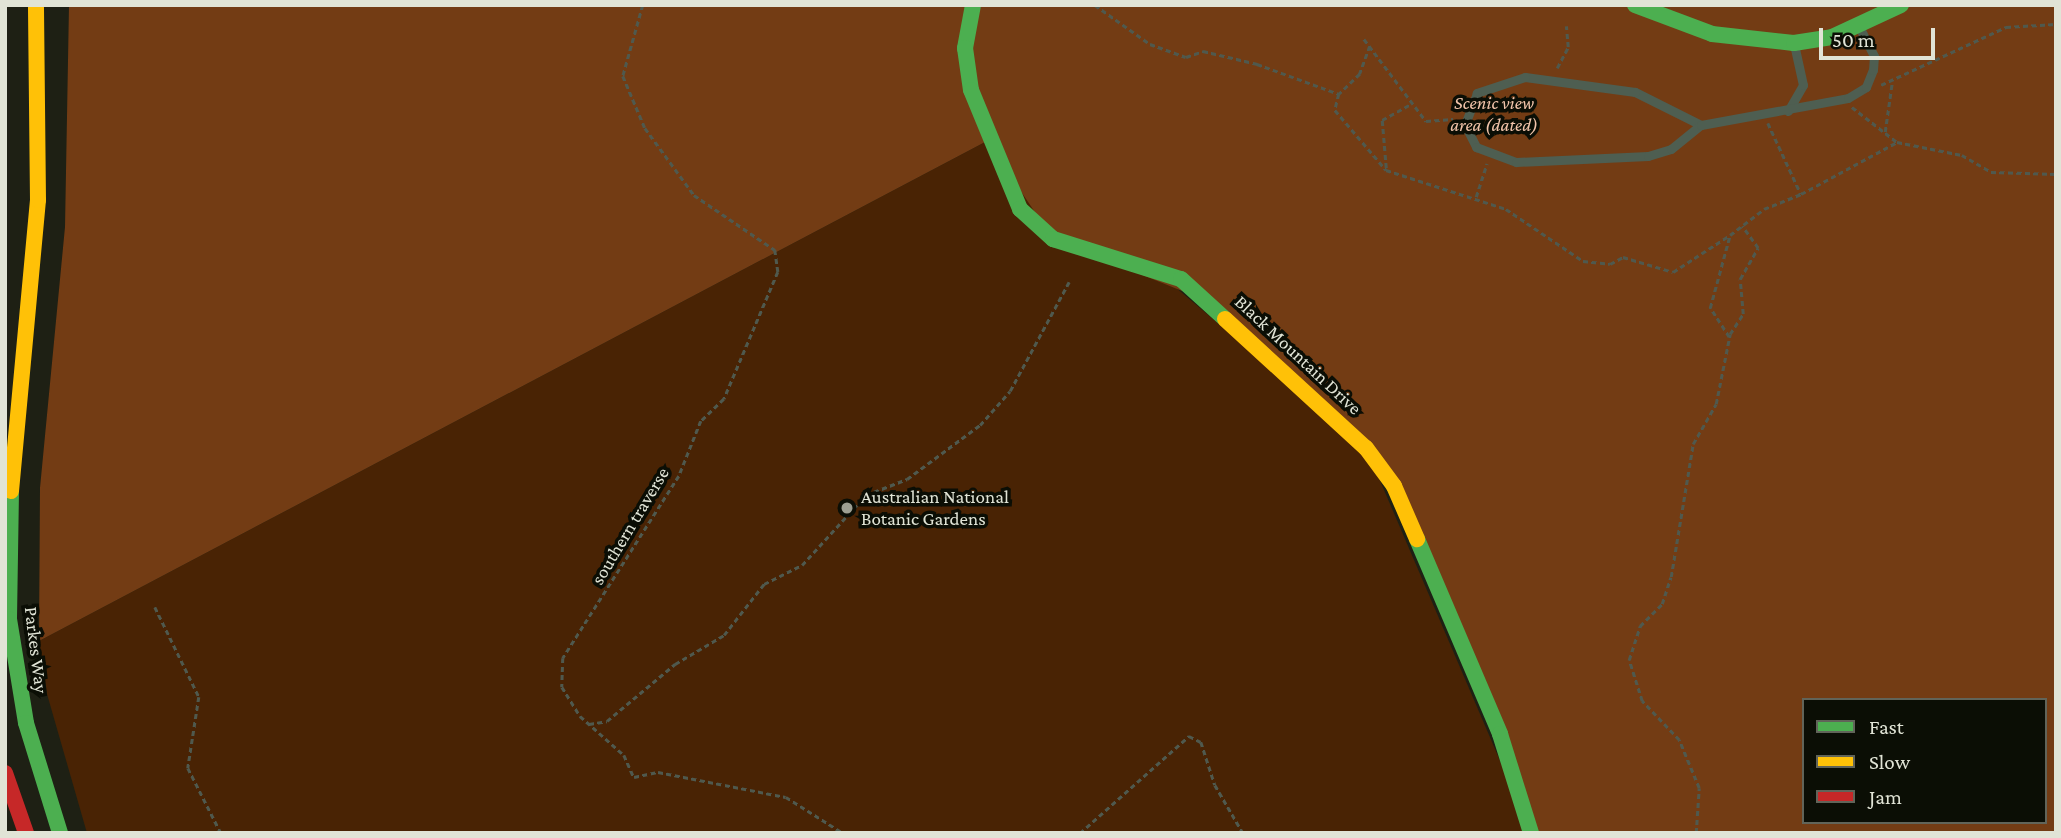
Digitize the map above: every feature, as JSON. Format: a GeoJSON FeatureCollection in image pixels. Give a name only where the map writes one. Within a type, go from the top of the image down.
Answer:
{"type":"FeatureCollection","features":[{"type":"Feature","properties":{"kind":"main road","name":"Parkes Way"},"geometry":{"type":"LineString","coordinates":[[36,5],[38,200],[11,492],[9,619],[26,723],[60,833]]}},
{"type":"Feature","properties":{"kind":"main road","name":"Black Mountain Drive"},"geometry":{"type":"LineString","coordinates":[[973,5],[965,48],[971,90],[1020,209],[1053,239],[1181,279],[1366,448],[1394,486],[1513,766],[1531,833]]}},
{"type":"Feature","properties":{"kind":"main road"},"geometry":{"type":"LineString","coordinates":[[1635,5],[1712,34],[1794,43],[1859,27],[1902,5]]}},
{"type":"Feature","properties":{"kind":"main road"},"geometry":{"type":"LineString","coordinates":[[5,773],[26,833]]}},
{"type":"Feature","properties":{"kind":"lane"},"geometry":{"type":"LineString","coordinates":[[1701,125],[1635,92],[1552,77],[1488,86],[1470,103],[1465,125],[1476,147],[1490,155],[1554,164],[1635,158],[1671,149],[1701,125],[1766,117],[1848,97],[1866,87],[1874,57],[1859,27]]}},
{"type":"Feature","properties":{"kind":"lane"},"geometry":{"type":"LineString","coordinates":[[1786,112],[1803,85],[1794,43]]}},
{"type":"Feature","properties":{"kind":"path","name":"southern traverse"},"geometry":{"type":"LineString","coordinates":[[643,5],[623,76],[645,128],[694,195],[734,216],[775,250],[778,272],[724,398],[701,421],[679,476],[563,658],[562,687],[589,724],[624,755],[634,777],[658,772],[786,797],[843,833]]}},
{"type":"Feature","properties":{"kind":"path"},"geometry":{"type":"LineString","coordinates":[[1095,5],[1150,44],[1186,57],[1203,51],[1257,64],[1339,94]]}},
{"type":"Feature","properties":{"kind":"path"},"geometry":{"type":"LineString","coordinates":[[1866,87],[1892,83],[1950,48],[2006,27],[2056,24]]}},
{"type":"Feature","properties":{"kind":"path"},"geometry":{"type":"LineString","coordinates":[[1552,77],[1568,47],[1566,26]]}},
{"type":"Feature","properties":{"kind":"path"},"geometry":{"type":"LineString","coordinates":[[1364,38],[1409,105],[1426,121],[1452,119],[1465,125]]}},
{"type":"Feature","properties":{"kind":"path"},"geometry":{"type":"LineString","coordinates":[[1370,46],[1360,74],[1339,94],[1338,120],[1386,170],[1476,197],[1524,218],[1583,261],[1610,264],[1623,257],[1673,272],[1742,226],[1897,142]]}},
{"type":"Feature","properties":{"kind":"path"},"geometry":{"type":"LineString","coordinates":[[1885,133],[1892,83]]}},
{"type":"Feature","properties":{"kind":"path"},"geometry":{"type":"LineString","coordinates":[[1848,97],[1853,112],[1897,142],[1962,155],[1991,172],[2056,174]]}},
{"type":"Feature","properties":{"kind":"path"},"geometry":{"type":"LineString","coordinates":[[1386,170],[1382,120],[1409,105]]}},
{"type":"Feature","properties":{"kind":"path"},"geometry":{"type":"LineString","coordinates":[[1766,117],[1801,194]]}},
{"type":"Feature","properties":{"kind":"path"},"geometry":{"type":"LineString","coordinates":[[1476,197],[1490,155]]}},
{"type":"Feature","properties":{"kind":"path"},"geometry":{"type":"LineString","coordinates":[[1696,833],[1699,788],[1679,740],[1642,701],[1629,660],[1640,626],[1662,604],[1671,577],[1693,444],[1716,404],[1730,340],[1743,314],[1740,279],[1758,248],[1742,226]]}},
{"type":"Feature","properties":{"kind":"path"},"geometry":{"type":"LineString","coordinates":[[1730,235],[1710,308],[1730,340]]}},
{"type":"Feature","properties":{"kind":"path"},"geometry":{"type":"LineString","coordinates":[[589,724],[607,721],[675,664],[724,635],[764,584],[802,565],[866,495],[906,479],[980,425],[1010,391],[1069,282]]}},
{"type":"Feature","properties":{"kind":"path"},"geometry":{"type":"LineString","coordinates":[[155,607],[199,697],[188,768],[221,833]]}},
{"type":"Feature","properties":{"kind":"path"},"geometry":{"type":"LineString","coordinates":[[1080,833],[1189,736],[1201,742],[1216,785],[1243,833]]}},
{"type":"Feature","properties":{"kind":"shaded area","name":"Australian National Botanic Gardens"},"geometry":{"type":"Polygon","coordinates":[[[987,141],[1149,265],[1366,448],[1531,833],[87,833],[47,694],[39,641],[987,141]]]}},
{"type":"Feature","properties":{"kind":"green space","name":"Scenic view area (dated)"},"geometry":{"type":"Polygon","coordinates":[[[69,5],[2056,5],[2056,833],[1531,833],[1394,486],[1212,303],[1053,239],[987,141],[39,641],[40,488],[65,227],[69,5]]]}},
{"type":"Feature","properties":{"kind":"traffic: fast"},"geometry":{"type":"LineString","coordinates":[[973,5],[965,48],[971,90],[1020,209],[1053,239],[1181,279],[1225,319]]}},
{"type":"Feature","properties":{"kind":"traffic: fast"},"geometry":{"type":"LineString","coordinates":[[1635,5],[1712,34],[1794,43],[1832,37],[1901,5]]}},
{"type":"Feature","properties":{"kind":"traffic: fast"},"geometry":{"type":"LineString","coordinates":[[11,491],[9,619],[26,723],[60,833]]}},
{"type":"Feature","properties":{"kind":"traffic: fast"},"geometry":{"type":"LineString","coordinates":[[1417,539],[1500,734],[1531,833]]}},
{"type":"Feature","properties":{"kind":"traffic: slow"},"geometry":{"type":"LineString","coordinates":[[11,491],[38,200],[36,5]]}},
{"type":"Feature","properties":{"kind":"traffic: slow"},"geometry":{"type":"LineString","coordinates":[[1225,319],[1366,448],[1394,486],[1417,539]]}},
{"type":"Feature","properties":{"kind":"traffic: jam"},"geometry":{"type":"LineString","coordinates":[[5,773],[26,833]]}},
{"type":"Feature","properties":{"kind":"place","name":"Australian National Botanic Gardens"},"geometry":{"type":"Point","coordinates":[847,508]}}]}
